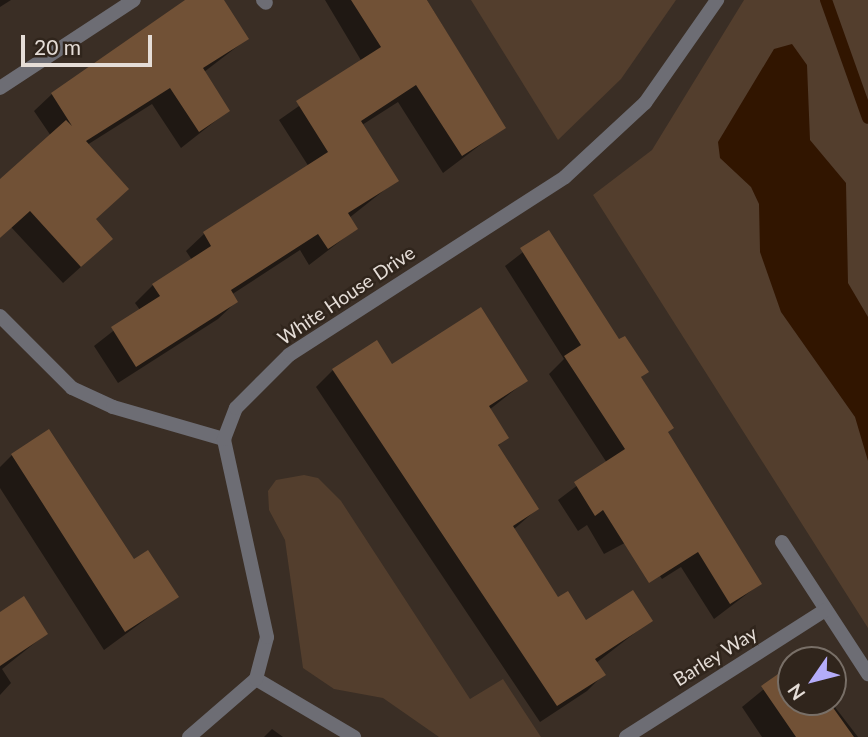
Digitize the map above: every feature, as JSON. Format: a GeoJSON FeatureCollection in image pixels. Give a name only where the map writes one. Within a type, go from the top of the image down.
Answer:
{"type":"FeatureCollection","features":[{"type":"Feature","properties":{"kind":"street"},"geometry":{"type":"LineString","coordinates":[[0,89],[134,0]]}},
{"type":"Feature","properties":{"kind":"street","name":"White House Drive"},"geometry":{"type":"LineString","coordinates":[[224,439],[236,408],[289,355],[565,177],[624,125],[718,0]]}},
{"type":"Feature","properties":{"kind":"street"},"geometry":{"type":"LineString","coordinates":[[0,316],[72,388],[124,411],[224,439],[267,637],[256,679],[188,737]]}},
{"type":"Feature","properties":{"kind":"street"},"geometry":{"type":"LineString","coordinates":[[782,542],[868,674]]}},
{"type":"Feature","properties":{"kind":"street","name":"Barley Way"},"geometry":{"type":"LineString","coordinates":[[626,737],[825,610]]}},
{"type":"Feature","properties":{"kind":"street"},"geometry":{"type":"LineString","coordinates":[[256,679],[354,737]]}},
{"type":"Feature","properties":{"kind":"shaded area"},"geometry":{"type":"Polygon","coordinates":[[[471,0],[676,0],[621,79],[558,140],[471,0]]]}},
{"type":"Feature","properties":{"kind":"shaded area"},"geometry":{"type":"Polygon","coordinates":[[[744,0],[868,0],[868,628],[593,195],[652,150],[744,0]]]}},
{"type":"Feature","properties":{"kind":"shaded area"},"geometry":{"type":"Polygon","coordinates":[[[792,44],[807,65],[810,140],[846,183],[848,283],[868,317],[868,461],[855,417],[781,312],[760,252],[759,204],[751,187],[720,158],[718,142],[774,49],[792,44]]]}},
{"type":"Feature","properties":{"kind":"shaded area"},"geometry":{"type":"Polygon","coordinates":[[[304,475],[318,478],[341,501],[470,699],[503,679],[541,737],[439,737],[383,698],[334,689],[303,668],[285,540],[269,510],[268,491],[276,480],[304,475]]]}},
{"type":"Feature","properties":{"kind":"building"},"geometry":{"type":"Polygon","coordinates":[[[185,0],[224,0],[249,39],[203,68],[230,111],[199,132],[170,88],[86,141],[129,189],[96,219],[113,239],[81,267],[30,211],[0,238],[0,179],[66,120],[72,126],[51,93],[185,0]]]}},
{"type":"Feature","properties":{"kind":"building"},"geometry":{"type":"Polygon","coordinates":[[[351,0],[427,0],[506,128],[462,156],[416,85],[361,121],[399,181],[348,213],[358,229],[328,249],[318,234],[231,290],[238,302],[136,367],[111,327],[160,296],[152,284],[211,246],[203,232],[328,152],[296,101],[381,47],[351,0]]]}},
{"type":"Feature","properties":{"kind":"building"},"geometry":{"type":"Polygon","coordinates":[[[549,230],[619,339],[625,336],[649,372],[641,377],[674,428],[668,432],[762,584],[730,604],[698,552],[649,583],[603,510],[595,516],[574,482],[625,449],[564,356],[581,345],[520,248],[549,230]]]}},
{"type":"Feature","properties":{"kind":"building"},"geometry":{"type":"Polygon","coordinates":[[[481,307],[528,381],[489,406],[509,438],[498,445],[539,509],[513,526],[558,597],[568,591],[586,620],[633,590],[653,621],[595,659],[606,675],[557,706],[332,369],[377,340],[392,364],[481,307]]]}},
{"type":"Feature","properties":{"kind":"building"},"geometry":{"type":"Polygon","coordinates":[[[49,429],[134,559],[148,550],[179,597],[125,632],[11,454],[49,429]]]}},
{"type":"Feature","properties":{"kind":"building"},"geometry":{"type":"Polygon","coordinates":[[[24,596],[48,634],[0,666],[0,612],[24,596]]]}},
{"type":"Feature","properties":{"kind":"building"},"geometry":{"type":"Polygon","coordinates":[[[777,675],[777,709],[761,686],[777,675]]]}},
{"type":"Feature","properties":{"kind":"building"},"geometry":{"type":"Polygon","coordinates":[[[782,716],[839,716],[854,737],[796,737],[782,716]]]}},
{"type":"Feature","properties":{"kind":"waterway"},"geometry":{"type":"LineString","coordinates":[[826,0],[868,118]]}}]}
